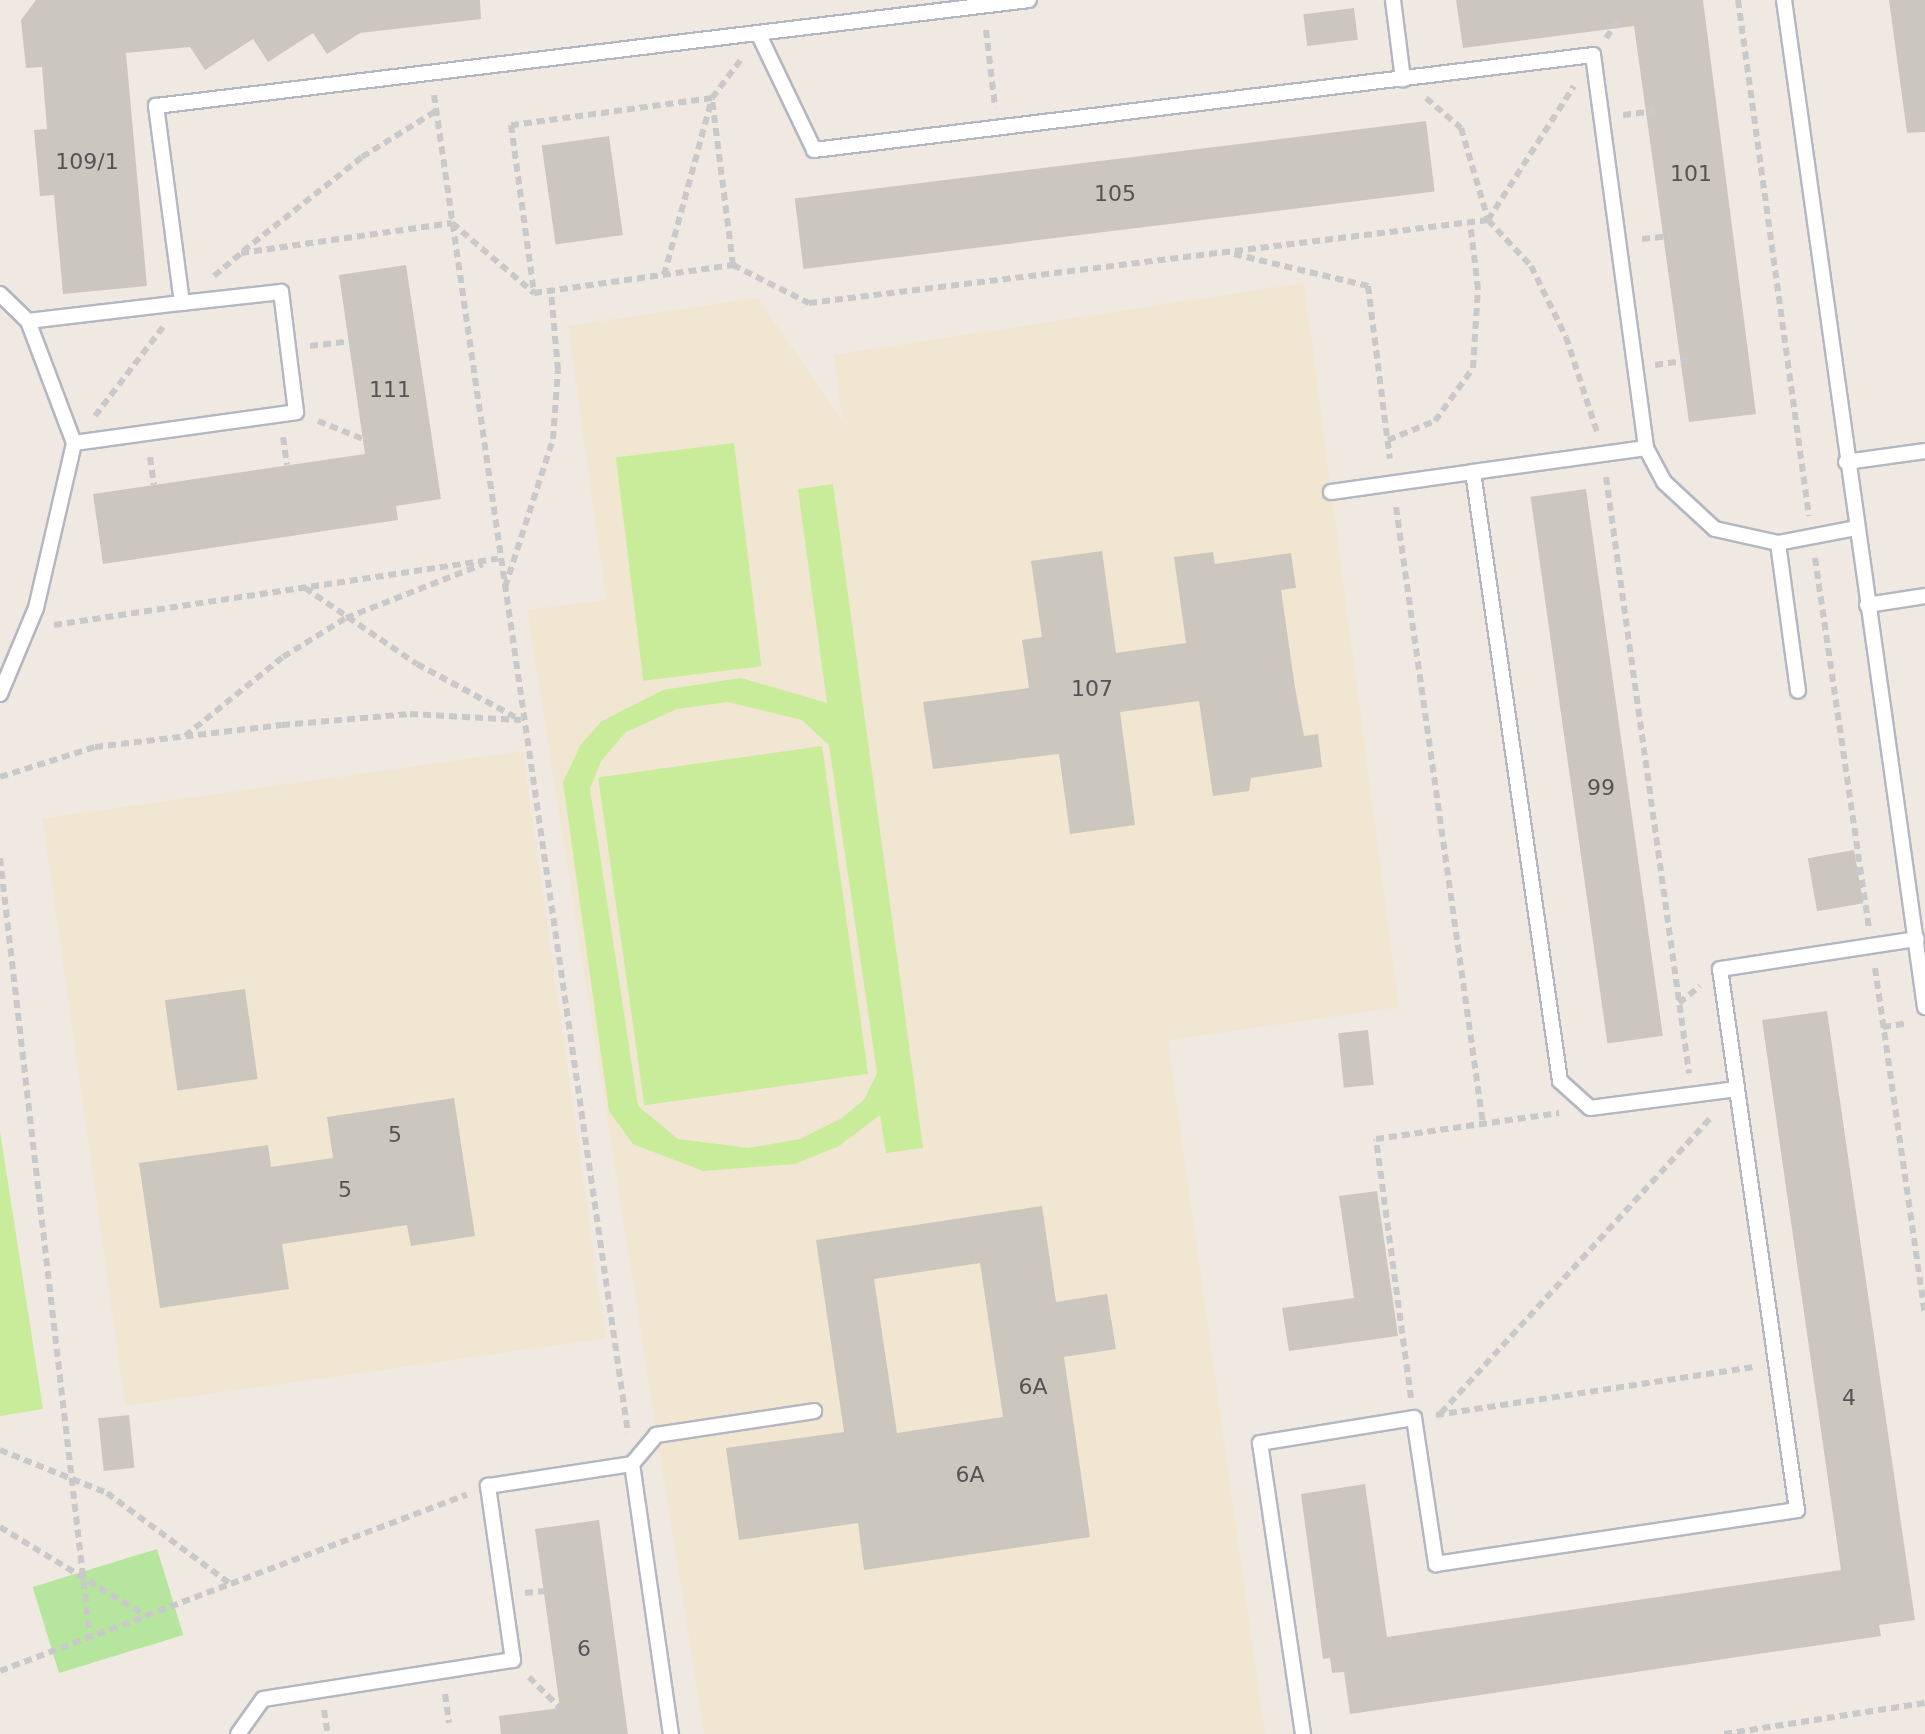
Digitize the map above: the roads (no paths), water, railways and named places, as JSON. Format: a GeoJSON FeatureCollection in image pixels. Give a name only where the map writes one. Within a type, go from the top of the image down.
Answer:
{"type":"FeatureCollection","features":[{"type":"Feature","properties":{"kind":"lane"},"geometry":{"type":"LineString","coordinates":[[182,304],[156,106],[1030,0]]}},
{"type":"Feature","properties":{"kind":"lane"},"geometry":{"type":"LineString","coordinates":[[1393,0],[1404,79]]}},
{"type":"Feature","properties":{"kind":"lane"},"geometry":{"type":"LineString","coordinates":[[1784,0],[1925,1007]]}},
{"type":"Feature","properties":{"kind":"lane"},"geometry":{"type":"LineString","coordinates":[[760,34],[814,150],[1593,56],[1646,448],[1664,482],[1715,529],[1778,543],[1856,528]]}},
{"type":"Feature","properties":{"kind":"lane"},"geometry":{"type":"LineString","coordinates":[[28,321],[280,292],[296,412],[74,443]]}},
{"type":"Feature","properties":{"kind":"lane"},"geometry":{"type":"LineString","coordinates":[[0,294],[28,321],[74,443],[27,629],[0,694]]}},
{"type":"Feature","properties":{"kind":"lane"},"geometry":{"type":"LineString","coordinates":[[1331,492],[1646,448]]}},
{"type":"Feature","properties":{"kind":"lane"},"geometry":{"type":"LineString","coordinates":[[1846,462],[1925,451]]}},
{"type":"Feature","properties":{"kind":"lane"},"geometry":{"type":"LineString","coordinates":[[1473,472],[1560,1081],[1590,1108],[1737,1089]]}},
{"type":"Feature","properties":{"kind":"lane"},"geometry":{"type":"LineString","coordinates":[[1778,543],[1798,691]]}},
{"type":"Feature","properties":{"kind":"lane"},"geometry":{"type":"LineString","coordinates":[[1867,605],[1925,596]]}},
{"type":"Feature","properties":{"kind":"lane"},"geometry":{"type":"LineString","coordinates":[[1303,1734],[1260,1442],[1414,1418],[1436,1564],[1797,1510],[1720,969],[1917,939]]}},
{"type":"Feature","properties":{"kind":"lane"},"geometry":{"type":"LineString","coordinates":[[238,1734],[263,1700],[513,1660],[488,1486],[632,1464],[656,1435],[814,1411]]}},
{"type":"Feature","properties":{"kind":"lane"},"geometry":{"type":"LineString","coordinates":[[632,1464],[671,1734]]}}]}
